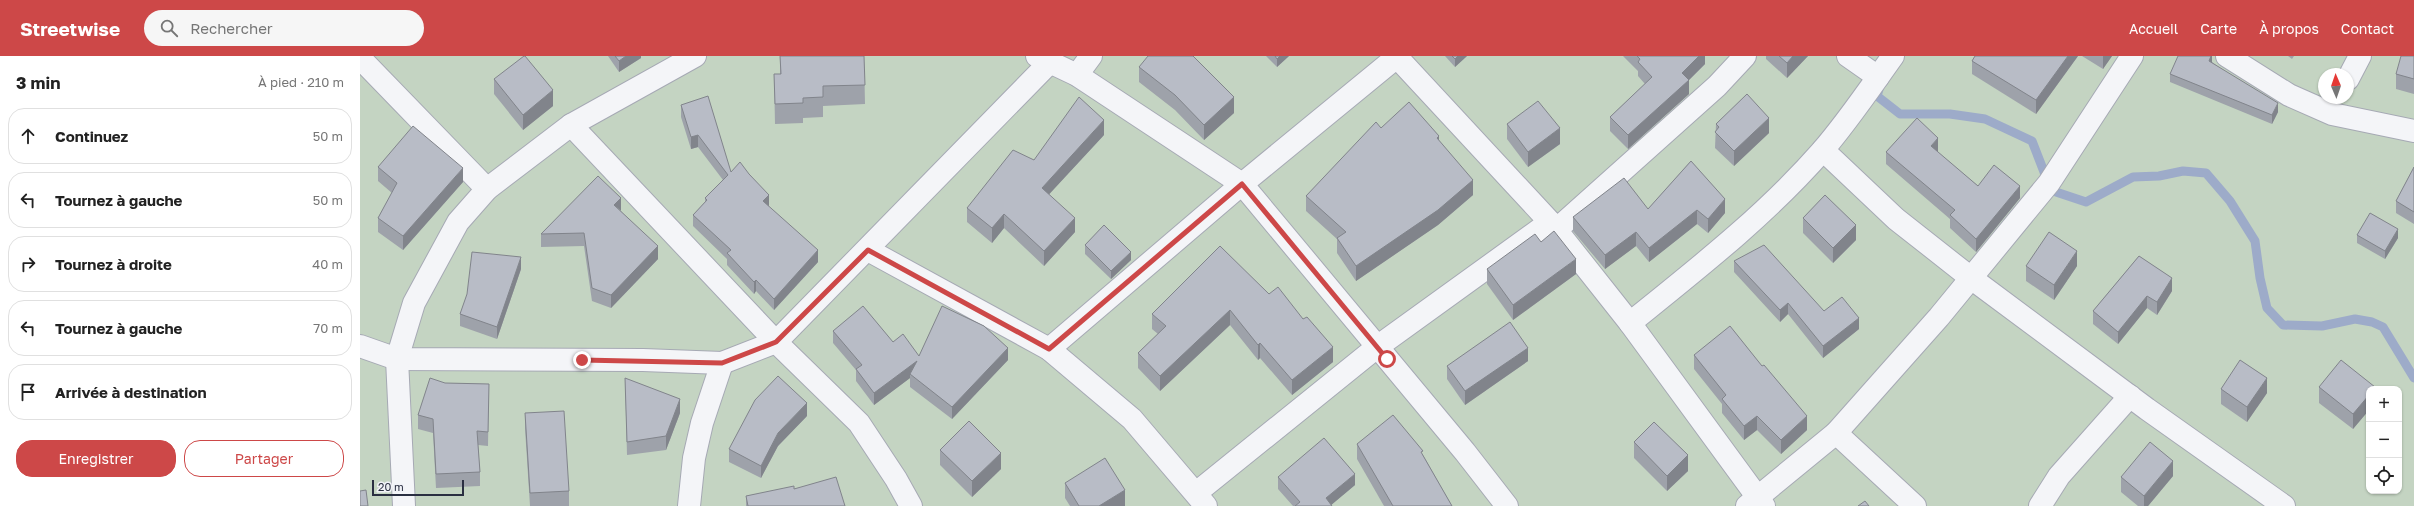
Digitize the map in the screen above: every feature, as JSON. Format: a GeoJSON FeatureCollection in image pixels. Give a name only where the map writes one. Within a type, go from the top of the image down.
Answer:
{"type":"FeatureCollection","features":[{"type":"Feature","properties":{"kind":"street"},"geometry":{"type":"LineString","coordinates":[[404,506],[397,359],[414,303],[458,222],[487,189],[571,125],[694,56]]}},
{"type":"Feature","properties":{"kind":"street"},"geometry":{"type":"LineString","coordinates":[[1077,75],[1091,56]]}},
{"type":"Feature","properties":{"kind":"street"},"geometry":{"type":"LineString","coordinates":[[1049,349],[1242,184],[1397,56],[1553,226],[1630,323],[1757,503],[1836,433],[1939,317],[2026,212],[2063,160],[2132,56]]}},
{"type":"Feature","properties":{"kind":"street"},"geometry":{"type":"LineString","coordinates":[[868,250],[1049,349],[1132,419],[1201,499],[1377,347],[1553,226],[1711,91],[1745,56]]}},
{"type":"Feature","properties":{"kind":"street"},"geometry":{"type":"LineString","coordinates":[[1848,56],[1878,77]]}},
{"type":"Feature","properties":{"kind":"street"},"geometry":{"type":"LineString","coordinates":[[1630,323],[1728,244],[1784,191],[1823,150],[1892,56]]}},
{"type":"Feature","properties":{"kind":"street"},"geometry":{"type":"LineString","coordinates":[[2227,56],[2289,95],[2335,106],[2414,131]]}},
{"type":"Feature","properties":{"kind":"street"},"geometry":{"type":"LineString","coordinates":[[2354,68],[2360,56]]}},
{"type":"Feature","properties":{"kind":"street"},"geometry":{"type":"LineString","coordinates":[[360,58],[487,189]]}},
{"type":"Feature","properties":{"kind":"street"},"geometry":{"type":"LineString","coordinates":[[360,346],[397,359],[643,360],[722,363],[776,342],[868,250],[1043,59],[1077,75],[1242,184],[1465,452],[1507,506]]}},
{"type":"Feature","properties":{"kind":"street"},"geometry":{"type":"LineString","coordinates":[[571,125],[776,342],[859,423],[896,479],[911,506]]}},
{"type":"Feature","properties":{"kind":"street"},"geometry":{"type":"LineString","coordinates":[[1823,150],[1896,219],[1971,278],[2130,396],[2284,506]]}},
{"type":"Feature","properties":{"kind":"street"},"geometry":{"type":"LineString","coordinates":[[689,506],[694,458],[701,430],[722,363]]}},
{"type":"Feature","properties":{"kind":"street"},"geometry":{"type":"LineString","coordinates":[[2040,506],[2060,476],[2130,396]]}},
{"type":"Feature","properties":{"kind":"street"},"geometry":{"type":"LineString","coordinates":[[1836,433],[1915,506]]}},
{"type":"Feature","properties":{"kind":"green space"},"geometry":{"type":"Polygon","coordinates":[[[360,56],[2414,56],[2414,506],[360,506],[360,56]]]}},
{"type":"Feature","properties":{"kind":"building"},"geometry":{"type":"Polygon","coordinates":[[[524,56],[553,90],[523,115],[494,79],[524,56]]]}},
{"type":"Feature","properties":{"kind":"building"},"geometry":{"type":"Polygon","coordinates":[[[615,56],[626,56],[619,61],[615,56]]]}},
{"type":"Feature","properties":{"kind":"building"},"geometry":{"type":"Polygon","coordinates":[[[780,56],[864,56],[865,85],[823,86],[823,97],[803,98],[803,103],[775,104],[774,74],[781,74],[780,56]]]}},
{"type":"Feature","properties":{"kind":"building"},"geometry":{"type":"Polygon","coordinates":[[[1148,56],[1193,56],[1234,97],[1204,125],[1175,95],[1139,67],[1148,56]]]}},
{"type":"Feature","properties":{"kind":"building"},"geometry":{"type":"Polygon","coordinates":[[[1637,56],[1699,56],[1682,73],[1689,80],[1628,135],[1610,117],[1652,77],[1638,62],[1640,59],[1637,56]]]}},
{"type":"Feature","properties":{"kind":"building"},"geometry":{"type":"Polygon","coordinates":[[[1779,56],[1793,56],[1787,63],[1779,56]]]}},
{"type":"Feature","properties":{"kind":"building"},"geometry":{"type":"Polygon","coordinates":[[[1975,56],[2068,56],[2036,100],[1972,61],[1975,56]]]}},
{"type":"Feature","properties":{"kind":"building"},"geometry":{"type":"Polygon","coordinates":[[[2178,56],[2211,56],[2209,61],[2278,103],[2272,115],[2170,74],[2178,56]]]}},
{"type":"Feature","properties":{"kind":"building"},"geometry":{"type":"Polygon","coordinates":[[[2401,56],[2414,56],[2414,79],[2396,74],[2401,56]]]}},
{"type":"Feature","properties":{"kind":"building"},"geometry":{"type":"Polygon","coordinates":[[[1747,94],[1769,118],[1734,151],[1715,132],[1719,127],[1716,124],[1747,94]]]}},
{"type":"Feature","properties":{"kind":"building"},"geometry":{"type":"Polygon","coordinates":[[[708,96],[731,172],[740,162],[769,195],[763,201],[818,250],[774,299],[756,280],[754,282],[727,253],[731,250],[693,215],[707,200],[705,198],[728,175],[698,135],[691,137],[681,105],[708,96]]]}},
{"type":"Feature","properties":{"kind":"building"},"geometry":{"type":"Polygon","coordinates":[[[1079,97],[1104,120],[1042,188],[1075,218],[1044,251],[1004,214],[992,228],[967,208],[1013,150],[1034,160],[1079,97]]]}},
{"type":"Feature","properties":{"kind":"building"},"geometry":{"type":"Polygon","coordinates":[[[1538,101],[1560,128],[1528,152],[1507,124],[1538,101]]]}},
{"type":"Feature","properties":{"kind":"building"},"geometry":{"type":"Polygon","coordinates":[[[1409,102],[1439,136],[1437,138],[1473,180],[1438,210],[1356,266],[1337,238],[1346,232],[1306,196],[1376,122],[1381,128],[1409,102]]]}},
{"type":"Feature","properties":{"kind":"building"},"geometry":{"type":"Polygon","coordinates":[[[1917,118],[1938,138],[1931,146],[1978,186],[1994,165],[2020,186],[1976,239],[1950,215],[1955,210],[1886,152],[1917,118]]]}},
{"type":"Feature","properties":{"kind":"building"},"geometry":{"type":"Polygon","coordinates":[[[413,126],[463,168],[403,236],[378,218],[397,183],[378,167],[413,126]]]}},
{"type":"Feature","properties":{"kind":"building"},"geometry":{"type":"Polygon","coordinates":[[[1691,161],[1725,199],[1708,219],[1697,210],[1649,248],[1636,232],[1605,255],[1573,217],[1624,178],[1648,209],[1691,161]]]}},
{"type":"Feature","properties":{"kind":"building"},"geometry":{"type":"Polygon","coordinates":[[[2414,167],[2414,212],[2396,201],[2414,167]]]}},
{"type":"Feature","properties":{"kind":"building"},"geometry":{"type":"Polygon","coordinates":[[[598,176],[621,198],[614,205],[658,246],[611,295],[592,288],[584,233],[541,234],[598,176]]]}},
{"type":"Feature","properties":{"kind":"building"},"geometry":{"type":"Polygon","coordinates":[[[1825,195],[1856,225],[1833,248],[1803,218],[1825,195]]]}},
{"type":"Feature","properties":{"kind":"building"},"geometry":{"type":"Polygon","coordinates":[[[2370,213],[2398,229],[2385,251],[2357,235],[2370,213]]]}},
{"type":"Feature","properties":{"kind":"building"},"geometry":{"type":"Polygon","coordinates":[[[1104,225],[1131,252],[1111,271],[1085,245],[1104,225]]]}},
{"type":"Feature","properties":{"kind":"building"},"geometry":{"type":"Polygon","coordinates":[[[1554,231],[1576,259],[1513,305],[1487,269],[1535,234],[1541,242],[1554,231]]]}},
{"type":"Feature","properties":{"kind":"building"},"geometry":{"type":"Polygon","coordinates":[[[2049,232],[2077,251],[2054,285],[2026,266],[2049,232]]]}},
{"type":"Feature","properties":{"kind":"building"},"geometry":{"type":"Polygon","coordinates":[[[1764,245],[1824,311],[1842,297],[1859,318],[1823,346],[1788,303],[1780,310],[1734,261],[1764,245]]]}},
{"type":"Feature","properties":{"kind":"building"},"geometry":{"type":"Polygon","coordinates":[[[1220,246],[1269,294],[1278,287],[1303,319],[1307,317],[1333,347],[1292,380],[1260,343],[1258,345],[1230,310],[1160,376],[1138,353],[1166,326],[1152,314],[1220,246]]]}},
{"type":"Feature","properties":{"kind":"building"},"geometry":{"type":"Polygon","coordinates":[[[472,252],[521,257],[497,327],[460,314],[467,294],[472,252]]]}},
{"type":"Feature","properties":{"kind":"building"},"geometry":{"type":"Polygon","coordinates":[[[2139,256],[2172,278],[2157,302],[2147,296],[2118,332],[2093,311],[2139,256]]]}},
{"type":"Feature","properties":{"kind":"building"},"geometry":{"type":"Polygon","coordinates":[[[863,306],[893,342],[903,334],[919,356],[942,306],[984,326],[1008,348],[952,407],[910,374],[917,361],[874,393],[856,369],[862,365],[833,331],[863,306]]]}},
{"type":"Feature","properties":{"kind":"building"},"geometry":{"type":"Polygon","coordinates":[[[1510,322],[1528,348],[1465,391],[1447,366],[1510,322]]]}},
{"type":"Feature","properties":{"kind":"building"},"geometry":{"type":"Polygon","coordinates":[[[1730,326],[1762,366],[1764,365],[1807,416],[1781,440],[1757,416],[1744,426],[1722,399],[1726,395],[1694,355],[1730,326]]]}},
{"type":"Feature","properties":{"kind":"building"},"geometry":{"type":"Polygon","coordinates":[[[2240,360],[2267,378],[2247,407],[2221,389],[2240,360]]]}},
{"type":"Feature","properties":{"kind":"building"},"geometry":{"type":"Polygon","coordinates":[[[2341,360],[2374,386],[2366,386],[2366,399],[2353,414],[2319,387],[2341,360]]]}},
{"type":"Feature","properties":{"kind":"building"},"geometry":{"type":"Polygon","coordinates":[[[778,376],[807,403],[778,433],[761,466],[729,449],[755,400],[778,376]]]}},
{"type":"Feature","properties":{"kind":"building"},"geometry":{"type":"Polygon","coordinates":[[[430,378],[445,383],[489,384],[488,432],[477,431],[480,472],[436,474],[433,419],[418,415],[430,378]]]}},
{"type":"Feature","properties":{"kind":"building"},"geometry":{"type":"Polygon","coordinates":[[[625,378],[680,399],[666,436],[627,442],[625,378]]]}},
{"type":"Feature","properties":{"kind":"building"},"geometry":{"type":"Polygon","coordinates":[[[564,411],[569,491],[530,493],[525,413],[564,411]]]}},
{"type":"Feature","properties":{"kind":"building"},"geometry":{"type":"Polygon","coordinates":[[[1393,415],[1423,451],[1421,452],[1452,506],[1393,506],[1357,444],[1393,415]]]}},
{"type":"Feature","properties":{"kind":"building"},"geometry":{"type":"Polygon","coordinates":[[[969,421],[1001,453],[972,481],[940,450],[969,421]]]}},
{"type":"Feature","properties":{"kind":"building"},"geometry":{"type":"Polygon","coordinates":[[[1654,422],[1688,455],[1667,476],[1634,442],[1654,422]]]}},
{"type":"Feature","properties":{"kind":"building"},"geometry":{"type":"Polygon","coordinates":[[[1324,438],[1355,474],[1326,498],[1332,506],[1295,506],[1300,502],[1278,477],[1324,438]]]}},
{"type":"Feature","properties":{"kind":"building"},"geometry":{"type":"Polygon","coordinates":[[[2150,442],[2173,461],[2144,496],[2121,477],[2150,442]]]}},
{"type":"Feature","properties":{"kind":"building"},"geometry":{"type":"Polygon","coordinates":[[[1105,458],[1125,490],[1099,506],[1079,506],[1065,483],[1105,458]]]}},
{"type":"Feature","properties":{"kind":"building"},"geometry":{"type":"Polygon","coordinates":[[[836,477],[845,506],[748,506],[746,496],[794,486],[794,489],[836,477]]]}},
{"type":"Feature","properties":{"kind":"building"},"geometry":{"type":"Polygon","coordinates":[[[366,490],[368,506],[360,506],[360,491],[366,490]]]}},
{"type":"Feature","properties":{"kind":"building"},"geometry":{"type":"Polygon","coordinates":[[[1865,501],[1869,506],[1858,506],[1865,501]]]}},
{"type":"Feature","properties":{"kind":"waterway"},"geometry":{"type":"LineString","coordinates":[[1880,86],[1877,96],[1900,114],[1950,114],[1985,119],[2032,141],[2046,177],[2056,192],[2086,202],[2133,177],[2159,176],[2183,171],[2206,173],[2230,201],[2255,241],[2260,278],[2267,308],[2283,325],[2322,326],[2355,319],[2372,322],[2383,327],[2414,378]]}},
{"type":"Feature","properties":{"kind":"route"},"geometry":{"type":"LineString","coordinates":[[582,360],[643,360],[722,363],[776,342],[868,250],[1049,349],[1242,184],[1387,359]]}}]}
